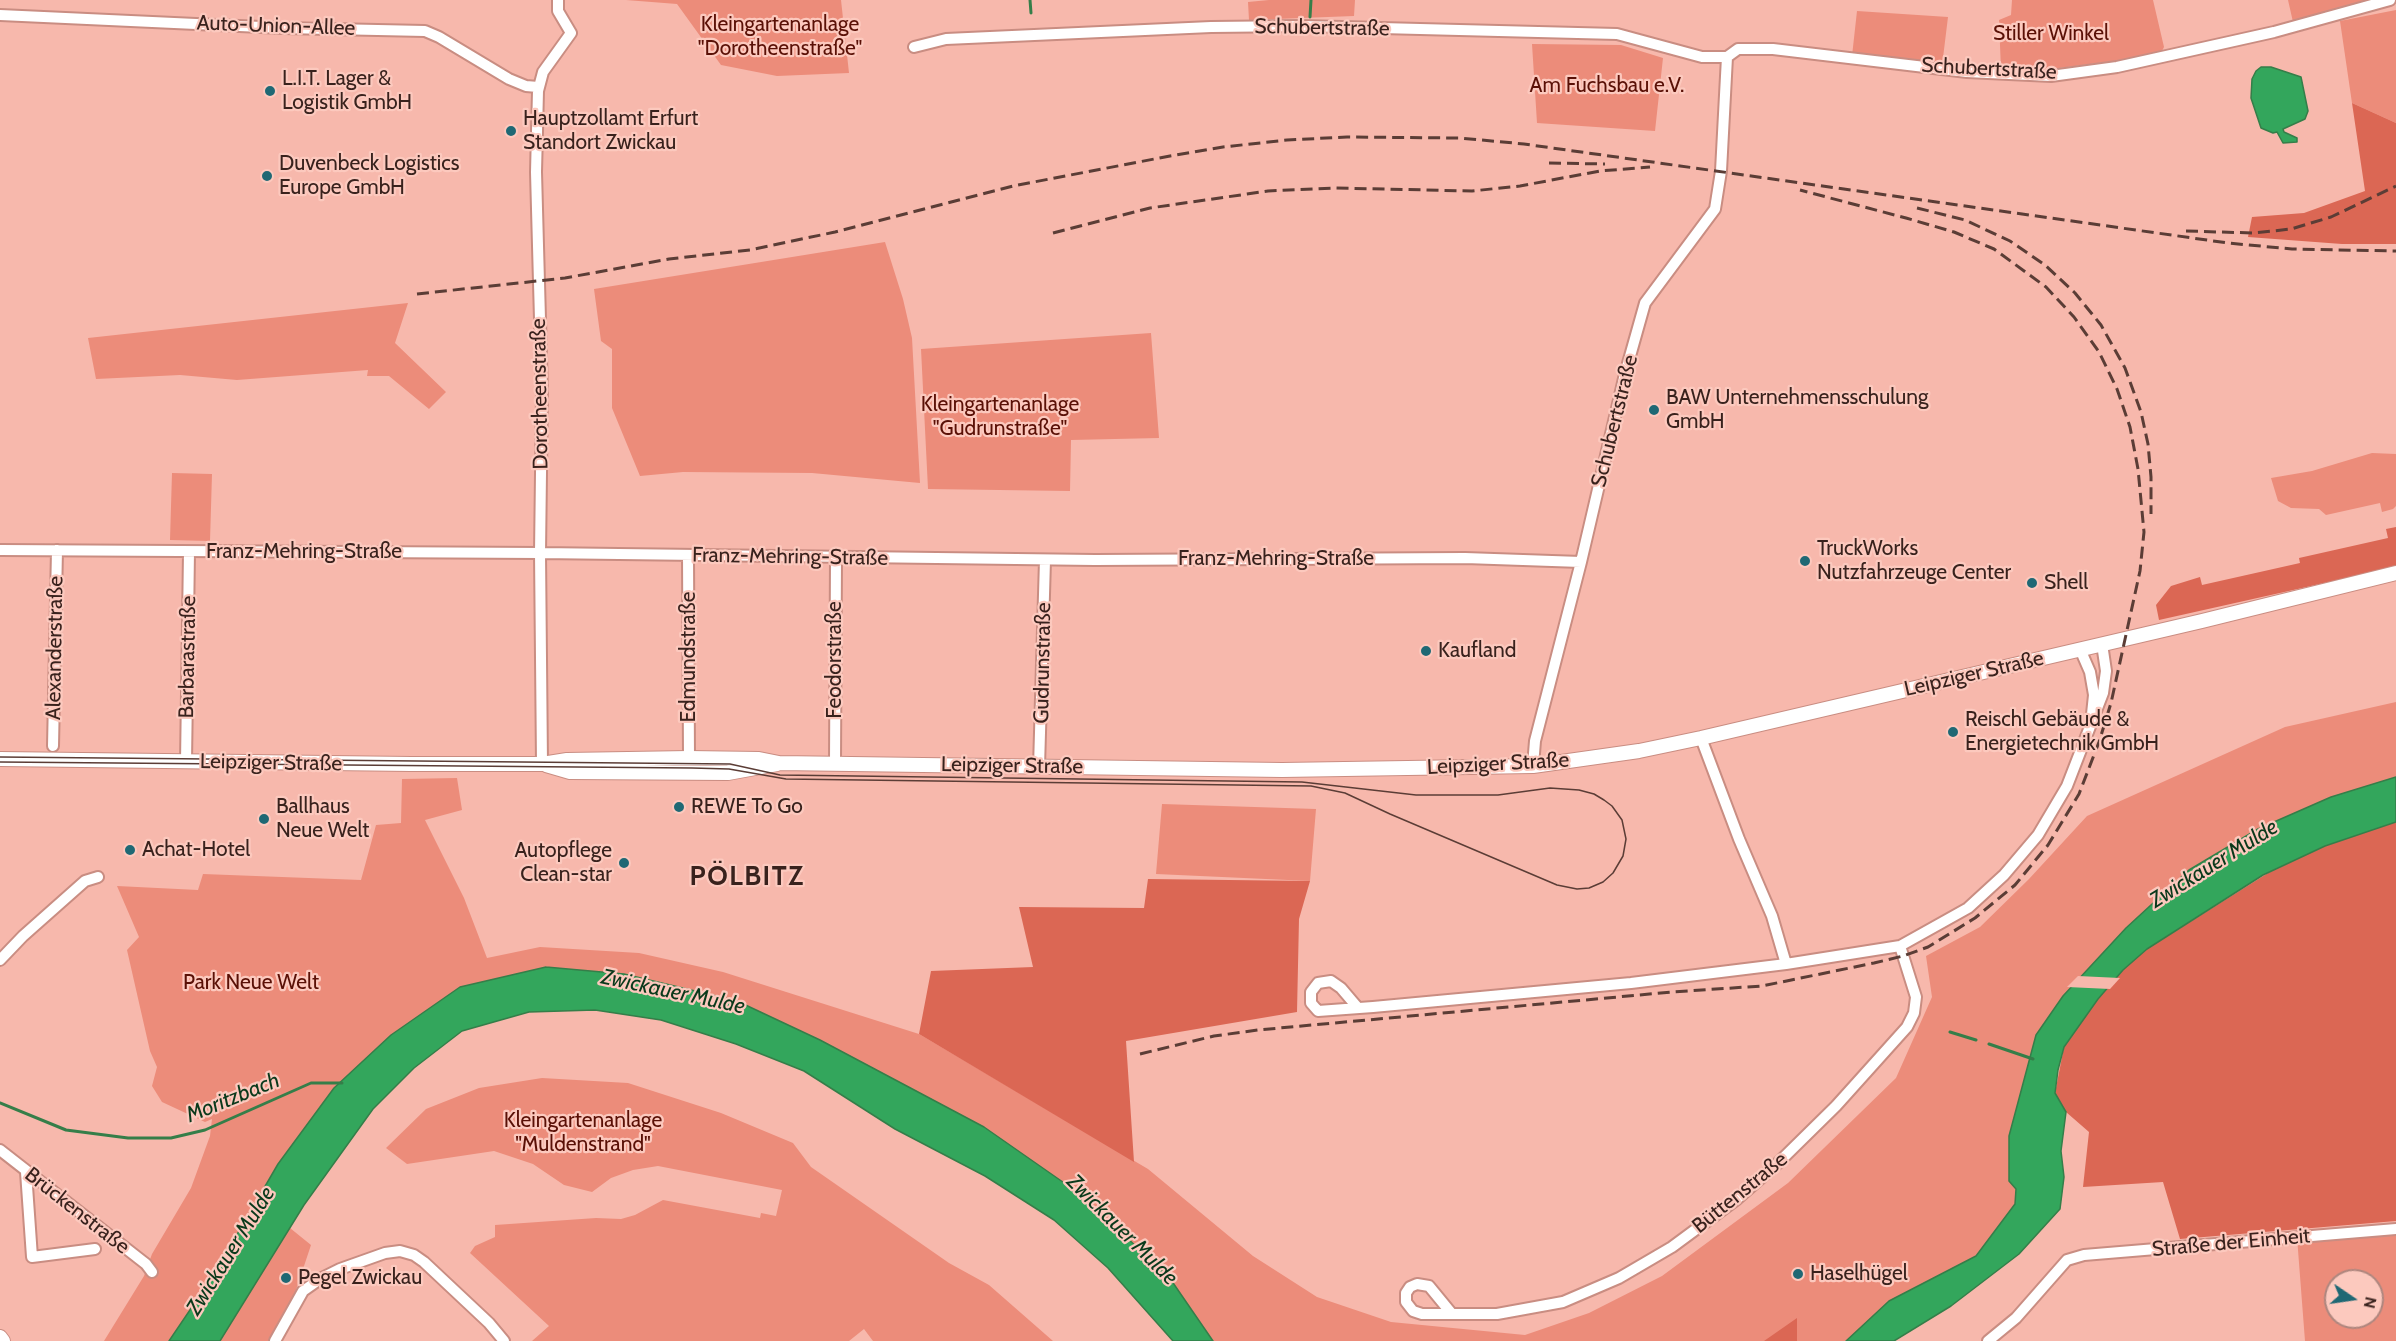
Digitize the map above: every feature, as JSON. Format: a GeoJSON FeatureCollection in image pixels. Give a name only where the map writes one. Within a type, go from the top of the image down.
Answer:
{"type":"FeatureCollection","features":[{"type":"Feature","properties":{"kind":"street","name":"Dorotheenstraße"},"geometry":{"type":"LineString","coordinates":[[542,764],[540,553],[542,393],[536,172],[538,87],[543,72],[571,33],[558,11],[558,0]]}},
{"type":"Feature","properties":{"kind":"street","name":"Schubertstraße"},"geometry":{"type":"LineString","coordinates":[[914,47],[946,39],[1211,27],[1302,26],[1617,34],[1702,57],[1727,57],[1738,49],[1773,49],[1967,72],[2051,76],[2117,67],[2274,32],[2390,0]]}},
{"type":"Feature","properties":{"kind":"street","name":"Auto-Union-Allee"},"geometry":{"type":"LineString","coordinates":[[0,15],[283,28],[425,31],[439,37],[508,79],[526,86],[538,87]]}},
{"type":"Feature","properties":{"kind":"street","name":"Schubertstraße"},"geometry":{"type":"LineString","coordinates":[[1533,766],[1535,741],[1581,562],[1625,374],[1646,303],[1714,210],[1721,171],[1727,57]]}},
{"type":"Feature","properties":{"kind":"street","name":"Franz-Mehring-Straße"},"geometry":{"type":"LineString","coordinates":[[0,550],[540,553],[1045,560],[1465,558],[1581,562]]}},
{"type":"Feature","properties":{"kind":"street","name":"Alexanderstraße"},"geometry":{"type":"LineString","coordinates":[[53,746],[57,550]]}},
{"type":"Feature","properties":{"kind":"street","name":"Barbarastraße"},"geometry":{"type":"LineString","coordinates":[[186,762],[189,552]]}},
{"type":"Feature","properties":{"kind":"street","name":"Edmundstraße"},"geometry":{"type":"LineString","coordinates":[[688,555],[689,758]]}},
{"type":"Feature","properties":{"kind":"street","name":"Feodorstraße"},"geometry":{"type":"LineString","coordinates":[[835,763],[836,557]]}},
{"type":"Feature","properties":{"kind":"street","name":"Gudrunstraße"},"geometry":{"type":"LineString","coordinates":[[1039,767],[1045,560]]}},
{"type":"Feature","properties":{"kind":"street","name":"Leipziger Straße"},"geometry":{"type":"LineString","coordinates":[[0,759],[542,764],[567,760],[689,758],[759,759],[779,763],[1293,770],[1533,766],[1639,751],[1701,738],[2202,621],[2396,573]]}},
{"type":"Feature","properties":{"kind":"street"},"geometry":{"type":"LineString","coordinates":[[1358,1008],[1631,983],[1786,964],[1900,946],[1968,908],[2011,867],[2038,836],[2067,786],[2103,693],[2106,671],[2102,644]]}},
{"type":"Feature","properties":{"kind":"street"},"geometry":{"type":"LineString","coordinates":[[2080,649],[2090,672],[2094,695],[2090,729]]}},
{"type":"Feature","properties":{"kind":"street"},"geometry":{"type":"LineString","coordinates":[[1701,738],[1739,839],[1772,916],[1786,964]]}},
{"type":"Feature","properties":{"kind":"street","name":"Leipziger Straße"},"geometry":{"type":"LineString","coordinates":[[542,764],[570,772],[728,773],[756,770],[779,763]]}},
{"type":"Feature","properties":{"kind":"street"},"geometry":{"type":"LineString","coordinates":[[0,960],[23,936],[85,881],[98,877]]}},
{"type":"Feature","properties":{"kind":"street","name":"Büttenstraße"},"geometry":{"type":"LineString","coordinates":[[1452,1314],[1497,1314],[1563,1302],[1619,1278],[1672,1247],[1737,1199],[1777,1164],[1836,1106],[1907,1028],[1914,1012],[1916,997],[1900,946]]}},
{"type":"Feature","properties":{"kind":"street","name":"Brückenstraße"},"geometry":{"type":"LineString","coordinates":[[0,1150],[146,1264],[152,1272]]}},
{"type":"Feature","properties":{"kind":"street"},"geometry":{"type":"LineString","coordinates":[[26,1172],[32,1257],[95,1249]]}},
{"type":"Feature","properties":{"kind":"street","name":"Straße der Einheit"},"geometry":{"type":"LineString","coordinates":[[1988,1341],[2016,1318],[2067,1260],[2084,1255],[2396,1229]]}},
{"type":"Feature","properties":{"kind":"street"},"geometry":{"type":"LineString","coordinates":[[274,1341],[303,1291],[340,1269],[385,1253],[400,1251],[414,1255],[424,1262],[489,1323],[504,1341]]}},
{"type":"Feature","properties":{"kind":"street"},"geometry":{"type":"LineString","coordinates":[[0,1337],[3,1341]]}},
{"type":"Feature","properties":{"kind":"green space","name":"Kleingartenanlage \"Dorotheenstraße\""},"geometry":{"type":"Polygon","coordinates":[[[626,0],[841,0],[849,73],[777,76],[721,65],[677,4],[626,0]]]}},
{"type":"Feature","properties":{"kind":"green space"},"geometry":{"type":"Polygon","coordinates":[[[1355,0],[1354,16],[1249,20],[1248,2],[1355,0]]]}},
{"type":"Feature","properties":{"kind":"green space","name":"Stiller Winkel"},"geometry":{"type":"Polygon","coordinates":[[[2012,0],[2153,0],[2164,47],[2160,55],[2052,69],[2001,70],[1999,20],[2011,15],[2012,0]]]}},
{"type":"Feature","properties":{"kind":"green space"},"geometry":{"type":"Polygon","coordinates":[[[2288,0],[2369,0],[2293,22],[2288,0]]]}},
{"type":"Feature","properties":{"kind":"green space"},"geometry":{"type":"Polygon","coordinates":[[[2396,10],[2396,123],[2352,103],[2340,21],[2396,10]]]}},
{"type":"Feature","properties":{"kind":"green space","name":"Stiller Winkel"},"geometry":{"type":"Polygon","coordinates":[[[1857,11],[1948,17],[1942,66],[1852,56],[1857,11]]]}},
{"type":"Feature","properties":{"kind":"green space","name":"Am Fuchsbau e.V."},"geometry":{"type":"Polygon","coordinates":[[[1532,44],[1621,45],[1663,58],[1655,131],[1537,123],[1532,44]]]}},
{"type":"Feature","properties":{"kind":"green space"},"geometry":{"type":"Polygon","coordinates":[[[885,242],[903,299],[912,338],[920,483],[812,473],[683,472],[640,476],[612,408],[612,349],[601,341],[594,289],[885,242]]]}},
{"type":"Feature","properties":{"kind":"green space"},"geometry":{"type":"Polygon","coordinates":[[[408,303],[395,343],[446,392],[429,409],[389,376],[367,376],[368,370],[237,380],[180,375],[96,379],[88,338],[408,303]]]}},
{"type":"Feature","properties":{"kind":"green space","name":"Kleingartenanlage \"Gudrunstraße\""},"geometry":{"type":"Polygon","coordinates":[[[1151,333],[1159,438],[1071,440],[1070,491],[928,489],[921,349],[1151,333]]]}},
{"type":"Feature","properties":{"kind":"green space"},"geometry":{"type":"Polygon","coordinates":[[[2372,453],[2396,454],[2396,506],[2393,509],[2382,512],[2380,503],[2326,515],[2319,509],[2291,508],[2278,501],[2271,478],[2312,471],[2372,453]]]}},
{"type":"Feature","properties":{"kind":"green space"},"geometry":{"type":"Polygon","coordinates":[[[172,473],[212,474],[210,541],[170,540],[172,473]]]}},
{"type":"Feature","properties":{"kind":"green space","name":"Park Neue Welt"},"geometry":{"type":"Polygon","coordinates":[[[2396,702],[2396,777],[2331,797],[2258,829],[2189,870],[2126,928],[2063,996],[2036,1035],[2009,1136],[2009,1181],[2016,1189],[2015,1204],[1976,1256],[1889,1301],[1846,1341],[1213,1341],[1169,1277],[737,1001],[624,974],[546,967],[278,1164],[211,1279],[169,1341],[104,1341],[144,1276],[152,1254],[191,1188],[210,1136],[212,1119],[205,1122],[162,1102],[152,1086],[157,1067],[150,1051],[127,950],[139,937],[117,886],[198,890],[203,874],[361,880],[376,825],[401,823],[402,779],[457,778],[462,810],[425,820],[464,898],[487,958],[540,947],[639,953],[723,972],[919,1034],[1148,1169],[1253,1256],[1317,1297],[1391,1322],[1525,1335],[1589,1313],[1662,1276],[1788,1183],[1896,1078],[1932,997],[1926,956],[1980,927],[2029,879],[2087,816],[2285,727],[2396,702]]]}},
{"type":"Feature","properties":{"kind":"green space"},"geometry":{"type":"Polygon","coordinates":[[[1162,804],[1316,809],[1310,881],[1156,874],[1162,804]]]}},
{"type":"Feature","properties":{"kind":"green space","name":"Kleingartenanlage \"Muldenstrand\""},"geometry":{"type":"Polygon","coordinates":[[[542,1078],[628,1083],[721,1113],[793,1143],[811,1167],[949,1263],[989,1285],[1053,1341],[873,1341],[864,1329],[849,1341],[532,1341],[549,1326],[470,1253],[475,1246],[495,1237],[495,1225],[596,1218],[621,1219],[635,1215],[663,1200],[760,1218],[761,1213],[776,1216],[782,1190],[658,1166],[633,1170],[611,1178],[592,1192],[564,1185],[533,1164],[494,1151],[407,1164],[386,1148],[426,1109],[479,1088],[542,1078]]]}},
{"type":"Feature","properties":{"kind":"green space"},"geometry":{"type":"Polygon","coordinates":[[[290,1228],[311,1245],[296,1290],[270,1341],[220,1341],[290,1228]]]}},
{"type":"Feature","properties":{"kind":"green space"},"geometry":{"type":"Polygon","coordinates":[[[2396,1231],[2396,1341],[2305,1341],[2297,1237],[2396,1231]]]}},
{"type":"Feature","properties":{"kind":"shaded area"},"geometry":{"type":"Polygon","coordinates":[[[2352,103],[2396,123],[2396,244],[2342,244],[2248,237],[2252,217],[2304,213],[2365,191],[2352,103]]]}},
{"type":"Feature","properties":{"kind":"shaded area"},"geometry":{"type":"Polygon","coordinates":[[[2396,527],[2396,567],[2159,620],[2156,605],[2171,586],[2200,577],[2202,585],[2300,563],[2299,558],[2388,538],[2386,529],[2396,527]]]}},
{"type":"Feature","properties":{"kind":"shaded area"},"geometry":{"type":"Polygon","coordinates":[[[2396,822],[2396,1221],[2180,1239],[2163,1182],[2083,1187],[2089,1132],[2066,1112],[2055,1093],[2064,1047],[2098,999],[2123,970],[2147,949],[2268,873],[2325,846],[2396,822]]]}},
{"type":"Feature","properties":{"kind":"shaded area"},"geometry":{"type":"Polygon","coordinates":[[[1148,879],[1310,881],[1299,919],[1297,1012],[1126,1041],[1134,1162],[919,1034],[931,971],[1033,967],[1019,907],[1144,908],[1148,879]]]}},
{"type":"Feature","properties":{"kind":"shaded area"},"geometry":{"type":"Polygon","coordinates":[[[1797,1318],[1797,1341],[1764,1341],[1797,1318]]]}},
{"type":"Feature","properties":{"kind":"water"},"geometry":{"type":"Polygon","coordinates":[[[2261,67],[2271,67],[2301,77],[2308,111],[2305,119],[2283,129],[2284,132],[2297,138],[2297,142],[2283,143],[2277,132],[2273,133],[2261,128],[2251,98],[2252,79],[2261,67]]]}},
{"type":"Feature","properties":{"kind":"water","name":"Zwickauer Mulde"},"geometry":{"type":"Polygon","coordinates":[[[2396,777],[2396,822],[2325,846],[2263,875],[2147,949],[2123,970],[2098,999],[2064,1047],[2058,1070],[2055,1093],[2066,1112],[2061,1151],[2064,1177],[2060,1209],[2019,1254],[1951,1306],[1894,1341],[1846,1341],[1889,1301],[1976,1256],[2015,1204],[2016,1189],[2009,1181],[2009,1136],[2036,1035],[2063,996],[2126,928],[2189,870],[2258,829],[2331,797],[2396,777]]]}},
{"type":"Feature","properties":{"kind":"water","name":"Zwickauer Mulde"},"geometry":{"type":"Polygon","coordinates":[[[546,967],[624,974],[737,1001],[820,1040],[984,1127],[1080,1194],[1169,1277],[1213,1341],[1173,1341],[1108,1268],[1054,1220],[985,1176],[895,1129],[804,1071],[736,1044],[661,1020],[595,1010],[529,1012],[462,1031],[414,1068],[373,1109],[304,1205],[220,1341],[169,1341],[213,1276],[278,1164],[334,1088],[391,1035],[460,987],[546,967]]]}},
{"type":"Feature","properties":{"kind":"pier"},"geometry":{"type":"Polygon","coordinates":[[[2078,976],[2120,978],[2110,989],[2067,987],[2078,976]]]}},
{"type":"Feature","properties":{"kind":"waterway"},"geometry":{"type":"LineString","coordinates":[[1030,0],[1031,13]]}},
{"type":"Feature","properties":{"kind":"waterway"},"geometry":{"type":"LineString","coordinates":[[1310,17],[1311,0]]}},
{"type":"Feature","properties":{"kind":"waterway"},"geometry":{"type":"LineString","coordinates":[[1950,1032],[1976,1040]]}},
{"type":"Feature","properties":{"kind":"waterway"},"geometry":{"type":"LineString","coordinates":[[1989,1044],[2033,1059]]}},
{"type":"Feature","properties":{"kind":"waterway","name":"Moritzbach"},"geometry":{"type":"LineString","coordinates":[[0,1103],[66,1130],[128,1138],[171,1138],[205,1130],[311,1083],[342,1083]]}},
{"type":"Feature","properties":{"kind":"tram line"},"geometry":{"type":"LineString","coordinates":[[0,757],[730,764],[780,775],[1302,782],[1416,795],[1498,795],[1550,788],[1579,790],[1594,794],[1604,800],[1612,806],[1622,820],[1626,839],[1623,856],[1613,873],[1603,882],[1589,888],[1577,889],[1557,885],[1345,793],[1311,786],[786,779],[729,769],[692,768],[0,762]]}},
{"type":"Feature","properties":{"kind":"railway"},"geometry":{"type":"LineString","coordinates":[[417,294],[565,278],[669,259],[750,250],[835,232],[1013,186],[1170,156],[1287,140],[1347,137],[1460,138],[1524,144],[2228,243],[2292,249],[2396,251]]}},
{"type":"Feature","properties":{"kind":"railway"},"geometry":{"type":"LineString","coordinates":[[1549,163],[1605,164]]}},
{"type":"Feature","properties":{"kind":"railway"},"geometry":{"type":"LineString","coordinates":[[1053,233],[1150,208],[1268,191],[1335,188],[1472,191],[1520,186],[1600,171],[1650,167]]}},
{"type":"Feature","properties":{"kind":"railway"},"geometry":{"type":"LineString","coordinates":[[2186,231],[2254,233],[2291,229],[2331,217],[2396,186]]}},
{"type":"Feature","properties":{"kind":"railway"},"geometry":{"type":"LineString","coordinates":[[1140,1054],[1214,1036],[1258,1030],[1672,992],[1762,986],[1874,963],[1928,947],[1975,918],[2015,885],[2048,845],[2079,794],[2099,742],[2111,703],[2140,571],[2144,532],[2138,469],[2130,427],[2117,389],[2099,352],[2074,317],[2046,287],[1994,249],[1954,232],[1800,190]]}},
{"type":"Feature","properties":{"kind":"railway"},"geometry":{"type":"LineString","coordinates":[[1917,208],[1965,220],[2010,241],[2045,265],[2075,293],[2101,325],[2125,368],[2141,412],[2148,444],[2151,514]]}},
{"type":"Feature","properties":{"kind":"place","name":"L.I.T. Lager & Logistik GmbH"},"geometry":{"type":"Point","coordinates":[270,91]}},
{"type":"Feature","properties":{"kind":"place","name":"Hauptzollamt Erfurt Standort Zwickau"},"geometry":{"type":"Point","coordinates":[511,131]}},
{"type":"Feature","properties":{"kind":"place","name":"Duvenbeck Logistics Europe GmbH"},"geometry":{"type":"Point","coordinates":[267,176]}},
{"type":"Feature","properties":{"kind":"place","name":"BAW Unternehmensschulung GmbH"},"geometry":{"type":"Point","coordinates":[1654,410]}},
{"type":"Feature","properties":{"kind":"place","name":"TruckWorks Nutzfahrzeuge Center"},"geometry":{"type":"Point","coordinates":[1805,561]}},
{"type":"Feature","properties":{"kind":"place","name":"Shell"},"geometry":{"type":"Point","coordinates":[2032,583]}},
{"type":"Feature","properties":{"kind":"place","name":"Kaufland"},"geometry":{"type":"Point","coordinates":[1426,651]}},
{"type":"Feature","properties":{"kind":"place","name":"Reischl Gebäude & Energietechnik GmbH"},"geometry":{"type":"Point","coordinates":[1953,732]}},
{"type":"Feature","properties":{"kind":"place","name":"REWE To Go"},"geometry":{"type":"Point","coordinates":[679,807]}},
{"type":"Feature","properties":{"kind":"place","name":"Ballhaus Neue Welt"},"geometry":{"type":"Point","coordinates":[264,819]}},
{"type":"Feature","properties":{"kind":"place","name":"Achat-Hotel"},"geometry":{"type":"Point","coordinates":[130,850]}},
{"type":"Feature","properties":{"kind":"place","name":"Autopflege Clean-star"},"geometry":{"type":"Point","coordinates":[624,863]}},
{"type":"Feature","properties":{"kind":"place","name":"Haselhügel"},"geometry":{"type":"Point","coordinates":[1798,1274]}},
{"type":"Feature","properties":{"kind":"place","name":"Pegel Zwickau"},"geometry":{"type":"Point","coordinates":[286,1278]}},
{"type":"Feature","properties":{"kind":"district","name":"PÖLBITZ"},"geometry":{"type":"Point","coordinates":[747,877]}}]}
